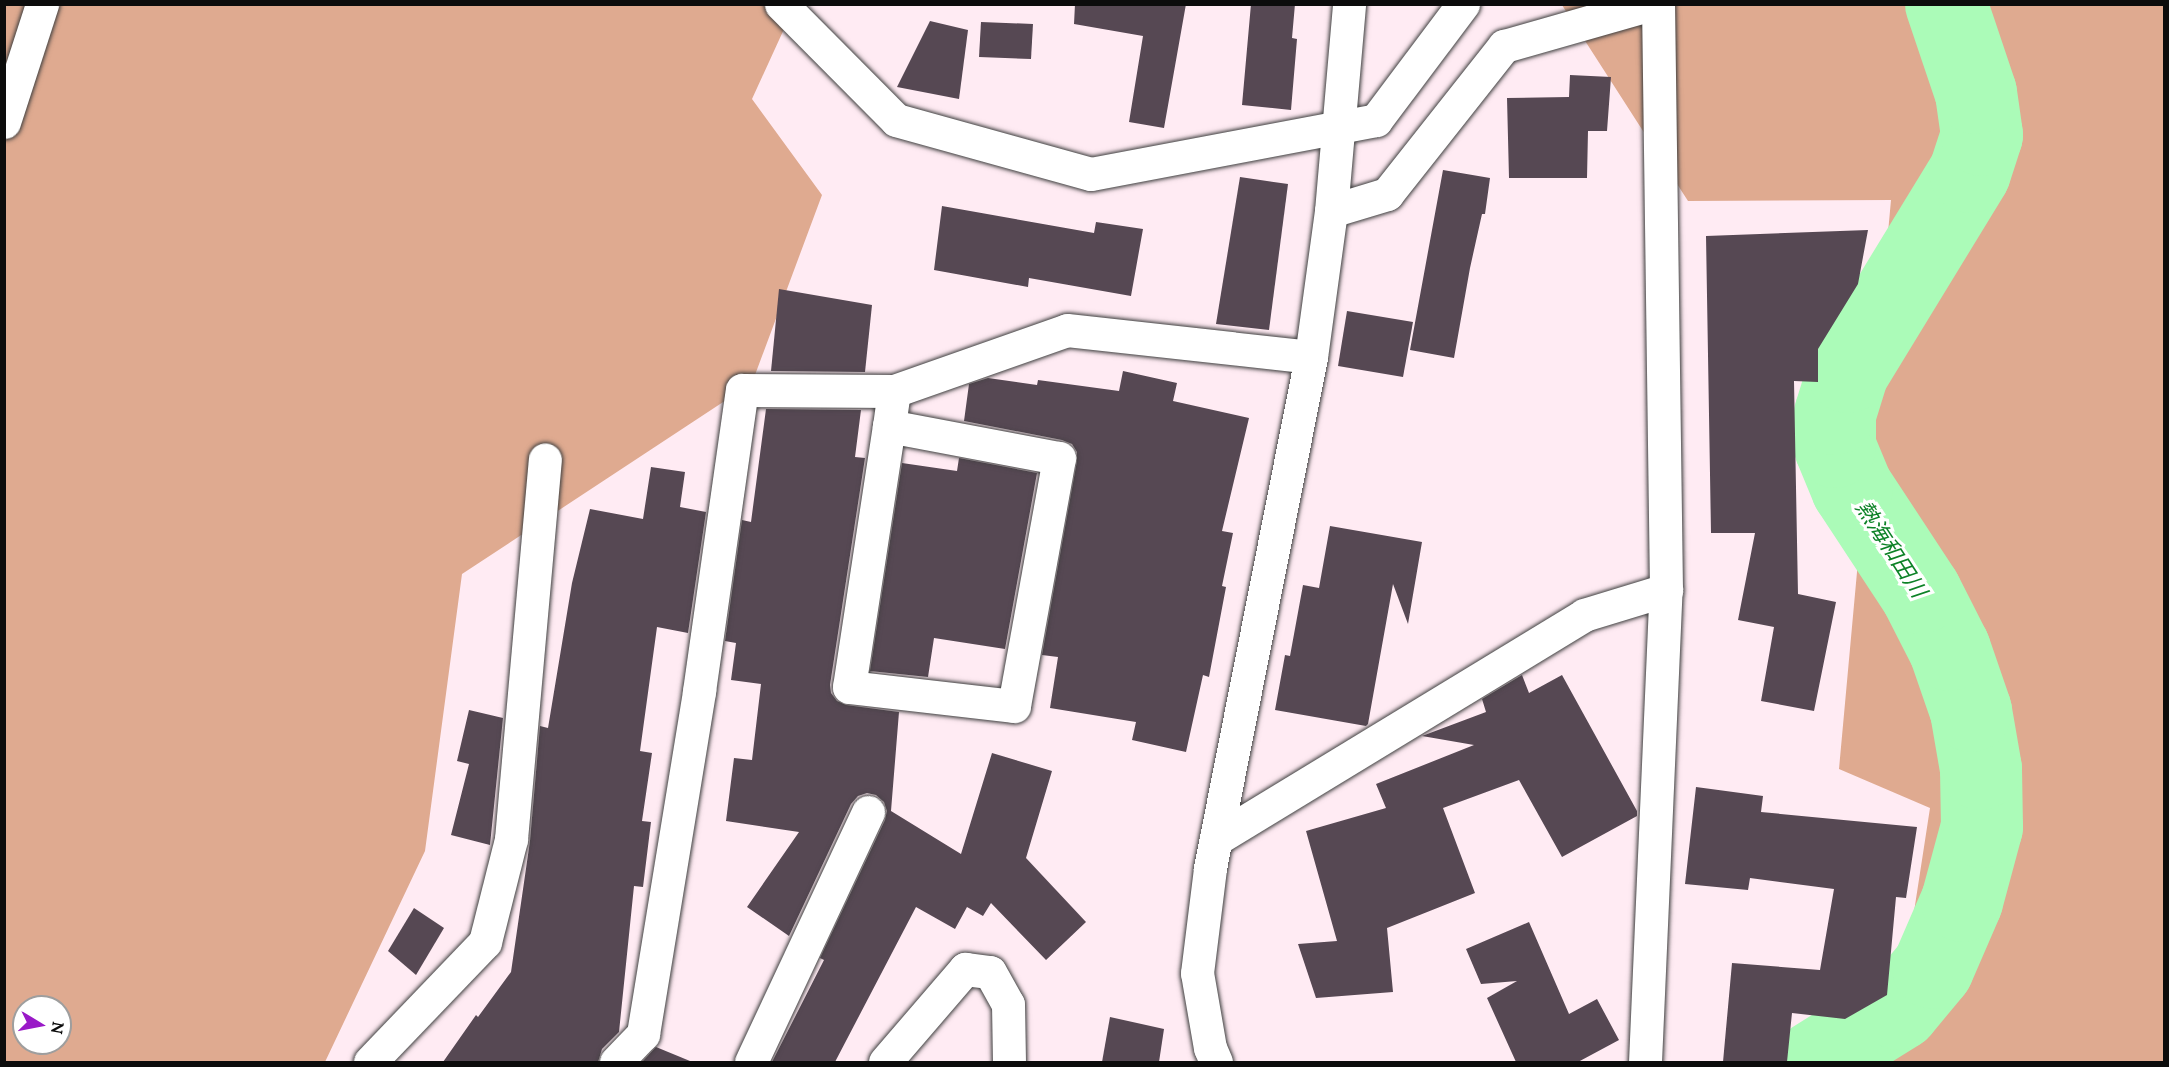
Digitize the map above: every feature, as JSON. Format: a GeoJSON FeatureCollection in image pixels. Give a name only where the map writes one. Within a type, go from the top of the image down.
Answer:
{"type":"FeatureCollection","features":[{"type":"Feature","properties":{"kind":"street"},"geometry":{"type":"LineString","coordinates":[[4,122],[42,4]]}},
{"type":"Feature","properties":{"kind":"street"},"geometry":{"type":"LineString","coordinates":[[781,4],[896,120],[1091,174],[1376,120],[1463,4]]}},
{"type":"Feature","properties":{"kind":"street"},"geometry":{"type":"LineString","coordinates":[[1216,1062],[1210,1048],[1197,974],[1216,839],[1311,357],[1331,211],[1349,4]]}},
{"type":"Feature","properties":{"kind":"street"},"geometry":{"type":"LineString","coordinates":[[1331,211],[1387,194],[1504,46],[1651,4]]}},
{"type":"Feature","properties":{"kind":"street"},"geometry":{"type":"LineString","coordinates":[[1645,1062],[1666,590],[1658,4]]}},
{"type":"Feature","properties":{"kind":"street"},"geometry":{"type":"LineString","coordinates":[[616,1062],[644,1034],[699,691],[742,390],[894,391],[1067,330],[1311,357]]}},
{"type":"Feature","properties":{"kind":"street"},"geometry":{"type":"LineString","coordinates":[[889,426],[1059,458],[1014,706],[849,687],[894,391]]}},
{"type":"Feature","properties":{"kind":"street"},"geometry":{"type":"LineString","coordinates":[[370,1062],[485,942],[511,839],[545,460]]}},
{"type":"Feature","properties":{"kind":"street"},"geometry":{"type":"LineString","coordinates":[[1216,839],[1584,615],[1666,590]]}},
{"type":"Feature","properties":{"kind":"street"},"geometry":{"type":"LineString","coordinates":[[751,1062],[868,812]]}},
{"type":"Feature","properties":{"kind":"street"},"geometry":{"type":"LineString","coordinates":[[885,1062],[965,969],[990,972],[1008,1004],[1009,1062]]}},
{"type":"Feature","properties":{"kind":"shaded area"},"geometry":{"type":"Polygon","coordinates":[[[5,5],[795,5],[752,99],[822,195],[752,383],[462,574],[425,851],[325,1062],[5,1062],[5,5]]]}},
{"type":"Feature","properties":{"kind":"shaded area"},"geometry":{"type":"Polygon","coordinates":[[[1562,5],[2164,5],[2164,1062],[1816,1062],[1899,1009],[1930,808],[1839,769],[1891,200],[1688,201],[1562,5]]]}},
{"type":"Feature","properties":{"kind":"building"},"geometry":{"type":"Polygon","coordinates":[[[1075,4],[1186,4],[1164,128],[1129,122],[1143,36],[1074,24],[1075,4]]]}},
{"type":"Feature","properties":{"kind":"building"},"geometry":{"type":"Polygon","coordinates":[[[1251,4],[1295,4],[1292,38],[1297,39],[1291,110],[1242,105],[1251,4]]]}},
{"type":"Feature","properties":{"kind":"building"},"geometry":{"type":"Polygon","coordinates":[[[930,21],[968,30],[959,99],[897,87],[930,21]]]}},
{"type":"Feature","properties":{"kind":"building"},"geometry":{"type":"Polygon","coordinates":[[[981,22],[1033,24],[1031,59],[979,57],[981,22]]]}},
{"type":"Feature","properties":{"kind":"building"},"geometry":{"type":"Polygon","coordinates":[[[1570,75],[1611,77],[1607,131],[1588,131],[1587,178],[1509,178],[1507,98],[1569,97],[1570,75]]]}},
{"type":"Feature","properties":{"kind":"building"},"geometry":{"type":"Polygon","coordinates":[[[1443,170],[1490,178],[1485,214],[1482,214],[1470,268],[1454,358],[1410,350],[1443,170]]]}},
{"type":"Feature","properties":{"kind":"building"},"geometry":{"type":"Polygon","coordinates":[[[1240,177],[1288,184],[1269,330],[1216,324],[1240,177]]]}},
{"type":"Feature","properties":{"kind":"building"},"geometry":{"type":"Polygon","coordinates":[[[942,206],[1094,233],[1096,222],[1143,229],[1131,296],[1029,278],[1028,287],[934,270],[942,206]]]}},
{"type":"Feature","properties":{"kind":"building"},"geometry":{"type":"Polygon","coordinates":[[[1868,230],[1858,284],[1818,349],[1818,382],[1794,381],[1798,594],[1836,602],[1814,711],[1761,701],[1774,627],[1738,620],[1755,533],[1711,533],[1706,236],[1868,230]]]}},
{"type":"Feature","properties":{"kind":"building"},"geometry":{"type":"Polygon","coordinates":[[[779,289],[872,305],[865,372],[771,371],[779,289]]]}},
{"type":"Feature","properties":{"kind":"building"},"geometry":{"type":"Polygon","coordinates":[[[1347,311],[1413,322],[1403,377],[1338,366],[1347,311]]]}},
{"type":"Feature","properties":{"kind":"building"},"geometry":{"type":"Polygon","coordinates":[[[1123,371],[1177,383],[1173,401],[1249,418],[1222,531],[1233,533],[1222,586],[1226,587],[1209,677],[1203,675],[1186,752],[1132,740],[1136,722],[1050,708],[1058,657],[1042,655],[1077,452],[1072,444],[1062,440],[964,421],[969,384],[988,378],[1037,385],[1038,380],[1119,391],[1123,371]]]}},
{"type":"Feature","properties":{"kind":"building"},"geometry":{"type":"Polygon","coordinates":[[[766,409],[861,410],[855,457],[865,458],[830,685],[831,693],[837,701],[846,705],[899,712],[891,811],[961,854],[992,753],[1052,771],[1026,858],[1086,922],[1046,960],[991,903],[983,916],[967,907],[955,929],[916,907],[835,1062],[772,1062],[824,960],[820,958],[885,820],[887,811],[884,802],[876,795],[867,793],[858,796],[851,804],[789,936],[747,907],[799,832],[726,821],[734,758],[752,760],[761,684],[731,680],[736,643],[725,641],[742,520],[751,522],[766,409]]]}},
{"type":"Feature","properties":{"kind":"building"},"geometry":{"type":"Polygon","coordinates":[[[959,458],[1037,473],[1005,649],[934,638],[928,677],[870,671],[902,463],[957,471],[959,458]]]}},
{"type":"Feature","properties":{"kind":"building"},"geometry":{"type":"Polygon","coordinates":[[[651,467],[685,472],[680,507],[706,512],[688,633],[657,627],[640,751],[652,753],[642,821],[651,822],[643,887],[634,886],[619,1032],[602,1049],[598,1062],[443,1062],[476,1015],[478,1017],[511,972],[530,841],[540,726],[548,728],[572,583],[590,509],[643,519],[651,467]]]}},
{"type":"Feature","properties":{"kind":"building"},"geometry":{"type":"Polygon","coordinates":[[[1330,526],[1422,542],[1408,624],[1393,584],[1366,726],[1275,710],[1285,655],[1290,656],[1303,585],[1319,588],[1330,526]]]}},
{"type":"Feature","properties":{"kind":"building"},"geometry":{"type":"Polygon","coordinates":[[[1522,675],[1529,693],[1562,675],[1637,811],[1637,816],[1562,857],[1519,780],[1443,808],[1475,893],[1387,928],[1393,992],[1316,998],[1298,944],[1337,941],[1306,831],[1386,808],[1376,784],[1474,745],[1422,736],[1486,712],[1482,699],[1522,675]]]}},
{"type":"Feature","properties":{"kind":"building"},"geometry":{"type":"Polygon","coordinates":[[[469,710],[503,718],[490,845],[451,835],[469,764],[457,761],[469,710]]]}},
{"type":"Feature","properties":{"kind":"building"},"geometry":{"type":"Polygon","coordinates":[[[1696,787],[1763,796],[1761,812],[1917,827],[1906,898],[1896,897],[1887,995],[1845,1019],[1792,1013],[1787,1062],[1723,1062],[1732,963],[1820,970],[1834,889],[1750,878],[1748,890],[1685,884],[1696,787]]]}},
{"type":"Feature","properties":{"kind":"building"},"geometry":{"type":"Polygon","coordinates":[[[414,908],[444,928],[416,975],[388,951],[414,908]]]}},
{"type":"Feature","properties":{"kind":"building"},"geometry":{"type":"Polygon","coordinates":[[[1529,922],[1569,1014],[1597,999],[1619,1040],[1578,1062],[1516,1062],[1487,998],[1517,981],[1481,984],[1466,949],[1529,922]]]}},
{"type":"Feature","properties":{"kind":"building"},"geometry":{"type":"Polygon","coordinates":[[[1110,1017],[1164,1029],[1159,1062],[1102,1062],[1110,1017]]]}},
{"type":"Feature","properties":{"kind":"building"},"geometry":{"type":"Polygon","coordinates":[[[656,1047],[690,1061],[690,1062],[642,1062],[656,1047]]]}},
{"type":"Feature","properties":{"kind":"waterway","name":"熱海和田川"},"geometry":{"type":"LineString","coordinates":[[1814,1062],[1899,1009],[1933,968],[1962,901],[1982,827],[1981,769],[1971,711],[1950,650],[1921,593],[1852,488],[1835,447],[1835,414],[1848,372],[1970,172],[1982,135],[1976,93],[1946,4]]}}]}
